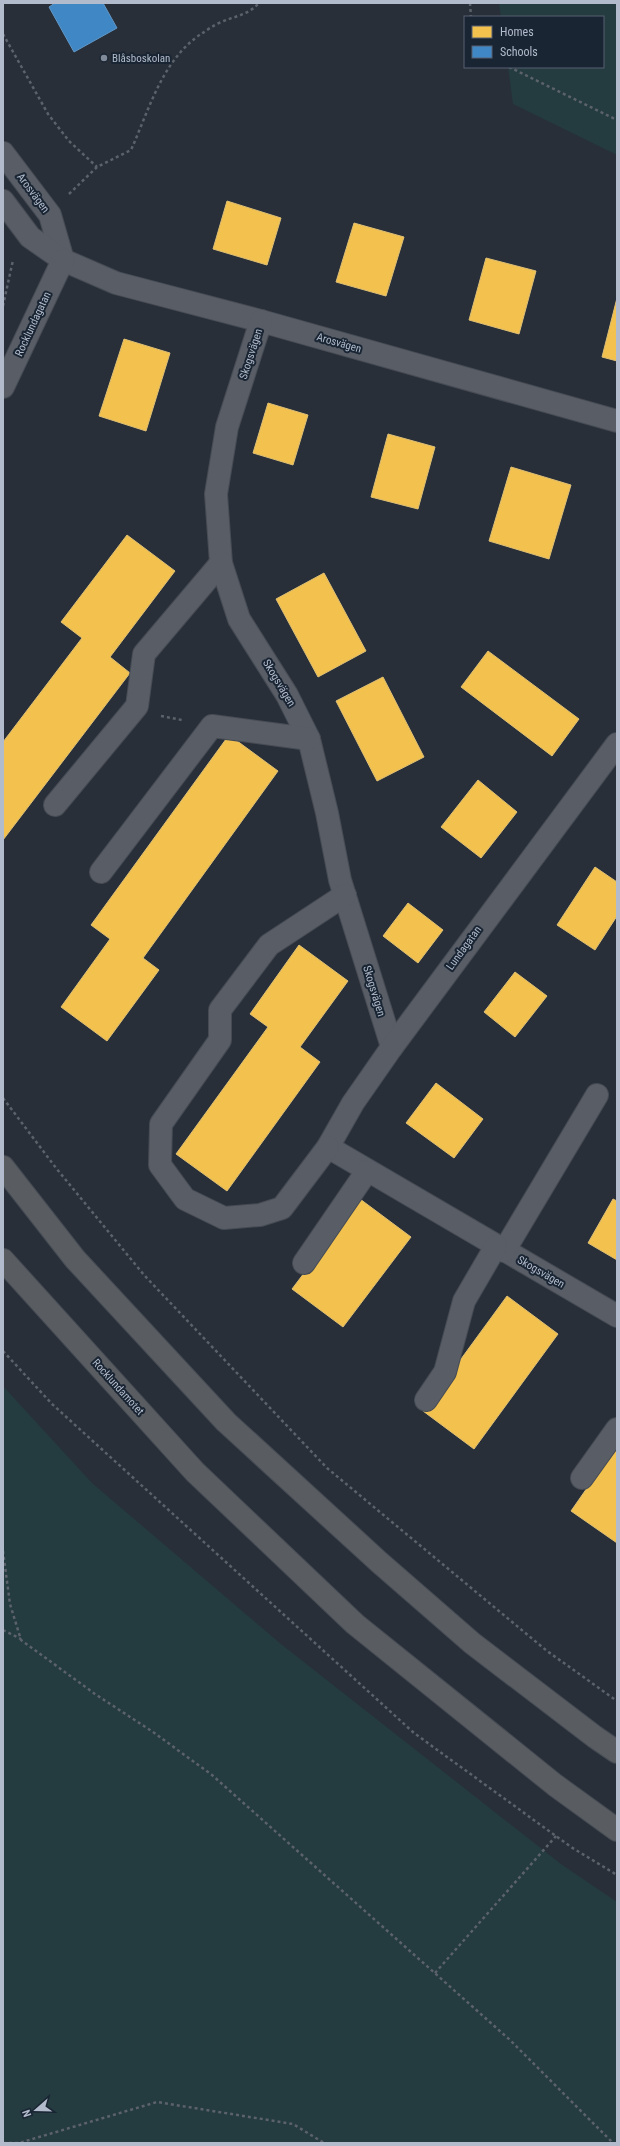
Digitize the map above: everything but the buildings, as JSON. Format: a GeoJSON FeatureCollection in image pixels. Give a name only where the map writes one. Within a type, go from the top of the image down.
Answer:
{"type":"FeatureCollection","features":[{"type":"Feature","properties":{"kind":"highway"},"geometry":{"type":"LineString","coordinates":[[3,1167],[75,1259],[226,1422],[378,1562],[472,1643],[595,1737],[617,1752]]}},
{"type":"Feature","properties":{"kind":"highway","name":"Rocklundamotet"},"geometry":{"type":"LineString","coordinates":[[3,1260],[190,1466],[354,1624],[555,1785],[617,1830]]}},
{"type":"Feature","properties":{"kind":"street","name":"Arosvägen"},"geometry":{"type":"LineString","coordinates":[[3,153],[50,215],[63,260]]}},
{"type":"Feature","properties":{"kind":"street","name":"Arosvägen"},"geometry":{"type":"LineString","coordinates":[[3,201],[30,236],[63,260],[116,283],[261,321],[617,421]]}},
{"type":"Feature","properties":{"kind":"street","name":"Rocklundagatan"},"geometry":{"type":"LineString","coordinates":[[3,387],[63,260]]}},
{"type":"Feature","properties":{"kind":"street","name":"Skogsvägen"},"geometry":{"type":"LineString","coordinates":[[261,321],[227,427],[216,494],[221,563],[239,619],[287,695],[309,739],[318,772],[340,880],[392,1047]]}},
{"type":"Feature","properties":{"kind":"street"},"geometry":{"type":"LineString","coordinates":[[55,805],[137,706],[144,654],[221,563]]}},
{"type":"Feature","properties":{"kind":"street"},"geometry":{"type":"LineString","coordinates":[[101,872],[212,726],[309,739]]}},
{"type":"Feature","properties":{"kind":"street","name":"Lundagatan"},"geometry":{"type":"LineString","coordinates":[[345,895],[269,945],[220,1010],[220,1040],[161,1124],[160,1165],[185,1199],[224,1218],[260,1215],[282,1208],[334,1151],[353,1103],[487,916],[617,744]]}},
{"type":"Feature","properties":{"kind":"street"},"geometry":{"type":"LineString","coordinates":[[426,1400],[445,1372],[464,1301],[500,1249],[597,1095]]}},
{"type":"Feature","properties":{"kind":"street","name":"Skogsvägen"},"geometry":{"type":"LineString","coordinates":[[334,1151],[617,1316]]}},
{"type":"Feature","properties":{"kind":"street"},"geometry":{"type":"LineString","coordinates":[[304,1263],[367,1171]]}},
{"type":"Feature","properties":{"kind":"street"},"geometry":{"type":"LineString","coordinates":[[582,1478],[617,1429]]}},
{"type":"Feature","properties":{"kind":"path"},"geometry":{"type":"LineString","coordinates":[[3,34],[48,114],[69,141],[97,167],[131,150],[167,70],[181,51],[198,36],[218,23],[250,12],[258,3]]}},
{"type":"Feature","properties":{"kind":"path"},"geometry":{"type":"LineString","coordinates":[[470,3],[471,16]]}},
{"type":"Feature","properties":{"kind":"path"},"geometry":{"type":"LineString","coordinates":[[511,68],[617,120]]}},
{"type":"Feature","properties":{"kind":"path"},"geometry":{"type":"LineString","coordinates":[[3,306],[14,255]]}},
{"type":"Feature","properties":{"kind":"path"},"geometry":{"type":"LineString","coordinates":[[134,710],[212,726]]}},
{"type":"Feature","properties":{"kind":"path"},"geometry":{"type":"LineString","coordinates":[[3,1098],[56,1168],[144,1275],[327,1468],[547,1650],[617,1701]]}},
{"type":"Feature","properties":{"kind":"path"},"geometry":{"type":"LineString","coordinates":[[3,1351],[52,1404],[414,1733],[556,1836],[617,1875]]}},
{"type":"Feature","properties":{"kind":"path"},"geometry":{"type":"LineString","coordinates":[[3,1551],[10,1604],[21,1640]]}},
{"type":"Feature","properties":{"kind":"path"},"geometry":{"type":"LineString","coordinates":[[3,1630],[21,1640],[95,1694],[153,1732],[212,1775],[510,2040],[613,2143]]}},
{"type":"Feature","properties":{"kind":"path"},"geometry":{"type":"LineString","coordinates":[[435,1973],[556,1836]]}},
{"type":"Feature","properties":{"kind":"path"},"geometry":{"type":"LineString","coordinates":[[3,2142],[19,2143],[157,2102],[293,2124],[324,2143]]}},
{"type":"Feature","properties":{"kind":"green space"},"geometry":{"type":"Polygon","coordinates":[[[499,3],[617,3],[617,155],[513,104],[508,68],[604,68],[604,16],[501,16],[499,3]]]}},
{"type":"Feature","properties":{"kind":"green space"},"geometry":{"type":"Polygon","coordinates":[[[3,1386],[92,1483],[281,1644],[561,1864],[617,1902],[617,2143],[3,2143],[3,1386]]]}},
{"type":"Feature","properties":{"kind":"place","name":"Blåsboskolan"},"geometry":{"type":"Point","coordinates":[104,58]}}]}
